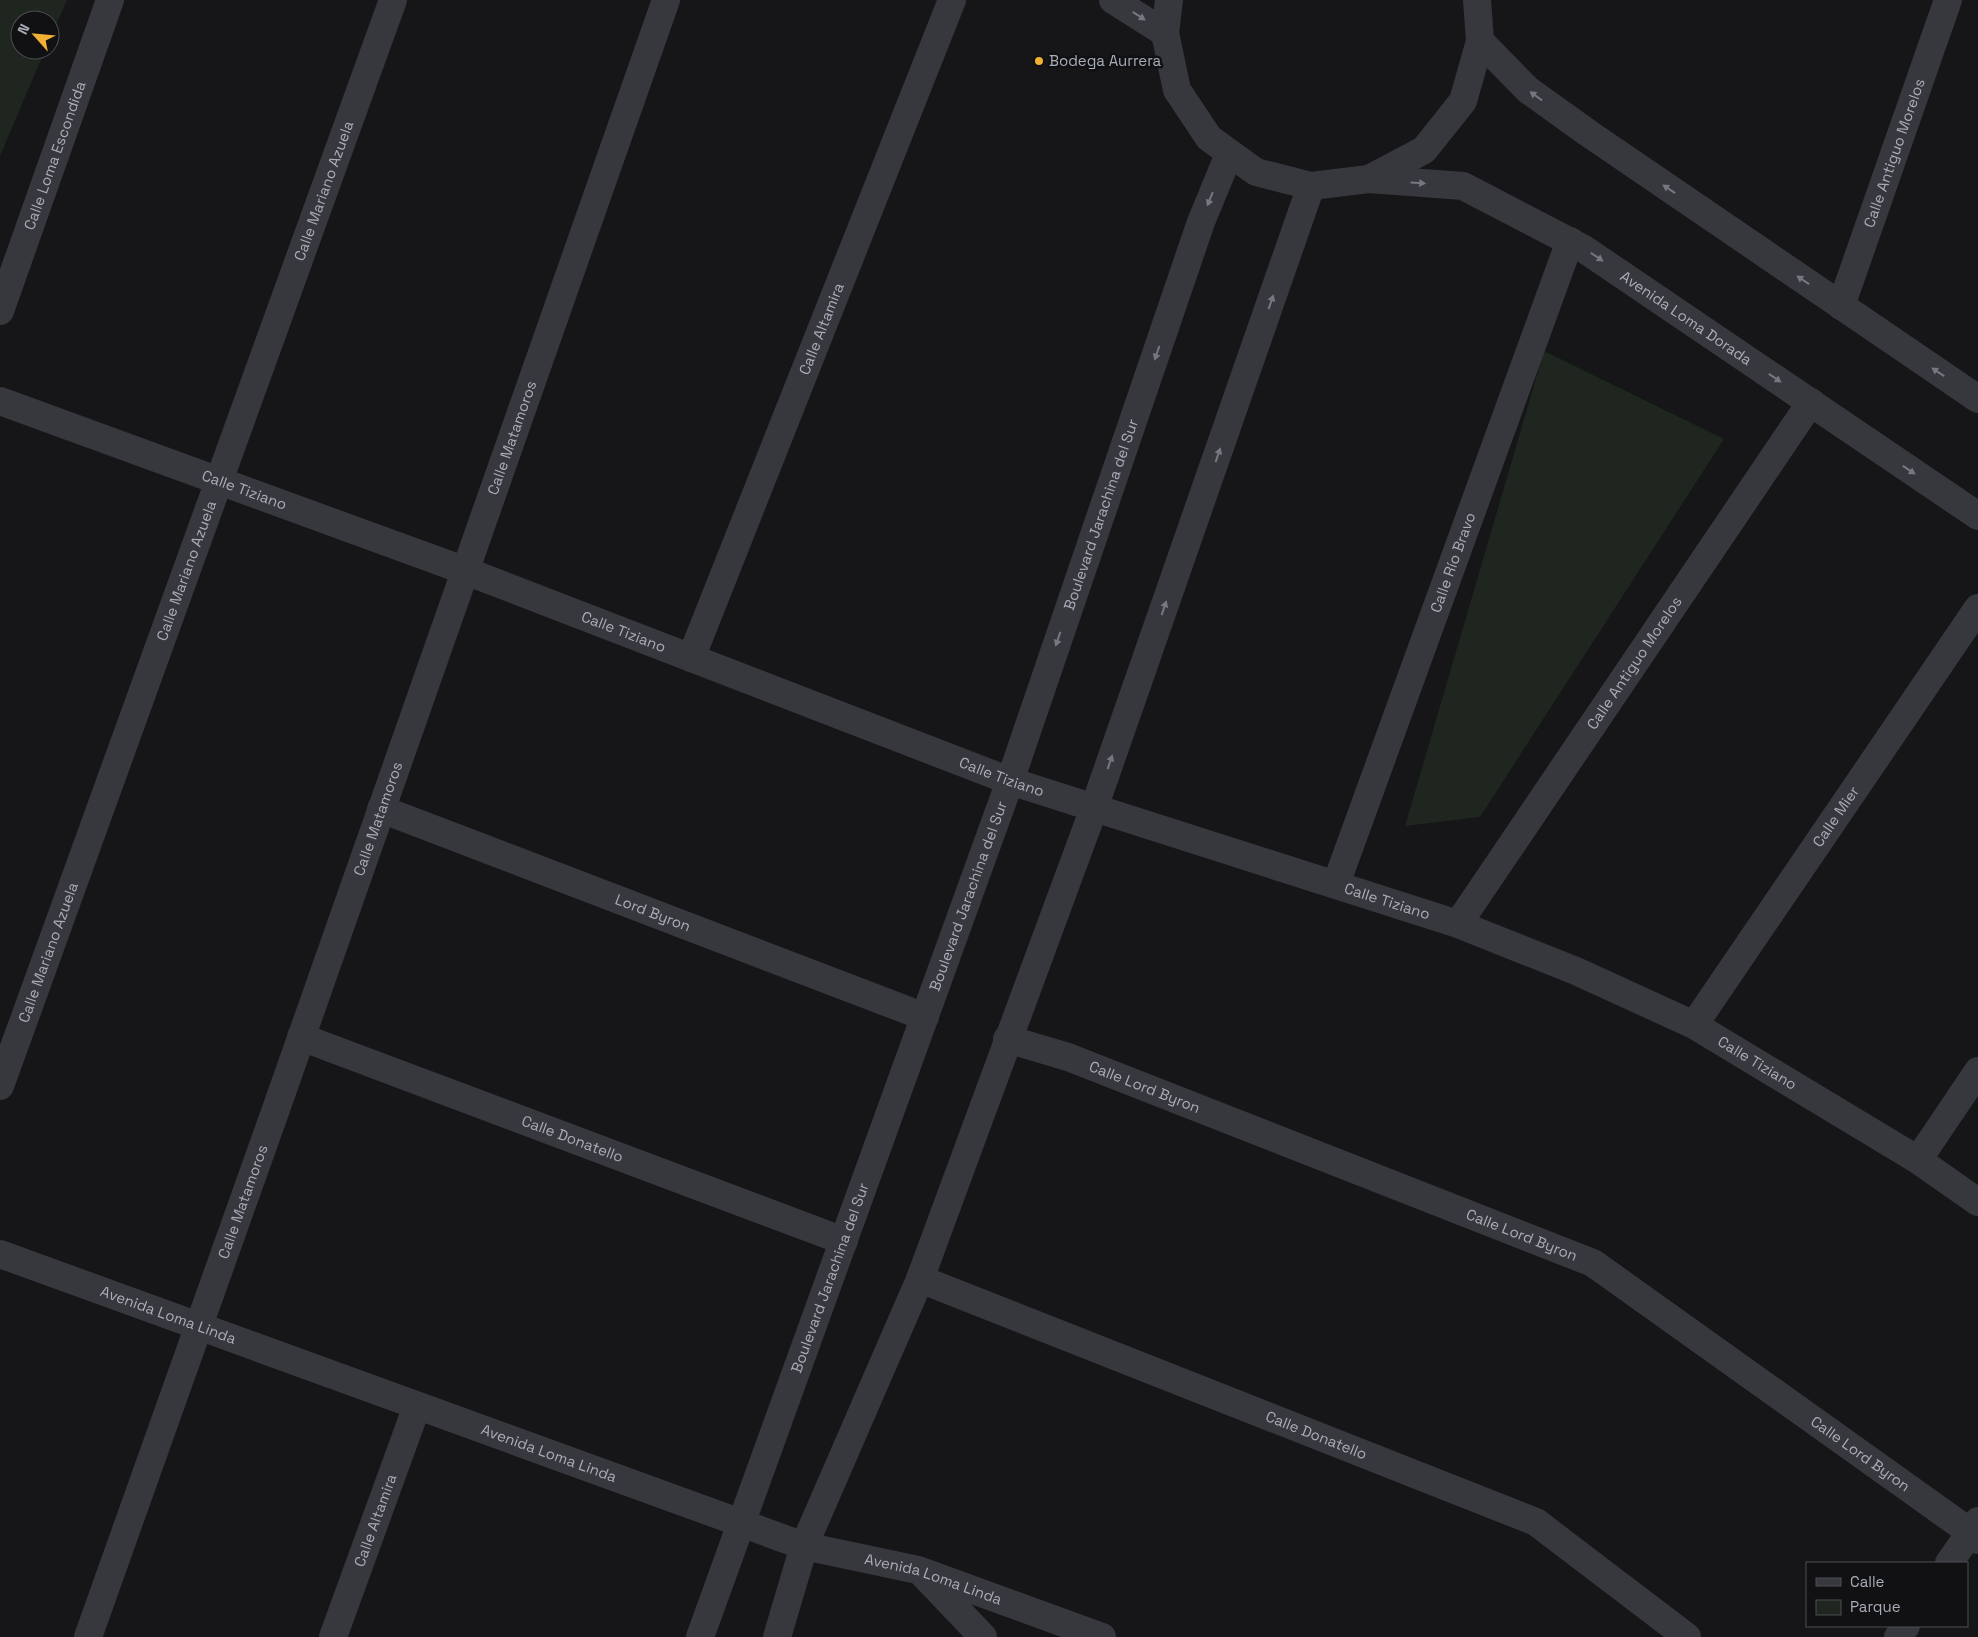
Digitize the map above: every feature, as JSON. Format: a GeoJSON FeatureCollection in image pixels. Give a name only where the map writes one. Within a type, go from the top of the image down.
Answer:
{"type":"FeatureCollection","features":[{"type":"Feature","properties":{"kind":"street","name":"Calle Loma Escondida"},"geometry":{"type":"LineString","coordinates":[[0,311],[110,0]]}},
{"type":"Feature","properties":{"kind":"street","name":"Calle Mariano Azuela"},"geometry":{"type":"LineString","coordinates":[[0,1086],[393,0]]}},
{"type":"Feature","properties":{"kind":"street","name":"Calle Matamoros"},"geometry":{"type":"LineString","coordinates":[[88,1637],[466,571],[666,0]]}},
{"type":"Feature","properties":{"kind":"street","name":"Calle Altamira"},"geometry":{"type":"LineString","coordinates":[[691,658],[952,0]]}},
{"type":"Feature","properties":{"kind":"street"},"geometry":{"type":"LineString","coordinates":[[1113,0],[1165,33]]}},
{"type":"Feature","properties":{"kind":"street"},"geometry":{"type":"LineString","coordinates":[[1169,0],[1165,33],[1177,90],[1209,138],[1256,172],[1311,186],[1369,179],[1424,150],[1463,101],[1480,41],[1478,0]]}},
{"type":"Feature","properties":{"kind":"street","name":"Calle Antiguo Morelos"},"geometry":{"type":"LineString","coordinates":[[1841,306],[1948,0]]}},
{"type":"Feature","properties":{"kind":"street"},"geometry":{"type":"LineString","coordinates":[[1480,41],[1528,90],[1978,399]]}},
{"type":"Feature","properties":{"kind":"street","name":"Boulevard Jarachina del Sur"},"geometry":{"type":"LineString","coordinates":[[700,1637],[1010,781],[1201,222],[1229,154]]}},
{"type":"Feature","properties":{"kind":"street","name":"Avenida Loma Dorada"},"geometry":{"type":"LineString","coordinates":[[1369,179],[1463,186],[1584,248],[1978,516]]}},
{"type":"Feature","properties":{"kind":"street"},"geometry":{"type":"LineString","coordinates":[[777,1637],[804,1546],[920,1279],[1007,1039],[1094,808],[1311,186]]}},
{"type":"Feature","properties":{"kind":"street","name":"Calle Río Bravo"},"geometry":{"type":"LineString","coordinates":[[1336,884],[1570,241]]}},
{"type":"Feature","properties":{"kind":"street","name":"Calle Tiziano"},"geometry":{"type":"LineString","coordinates":[[0,401],[466,571],[1010,781],[1458,924],[1576,971],[1694,1025],[1918,1160],[1978,1202]]}},
{"type":"Feature","properties":{"kind":"street","name":"Calle Antiguo Morelos"},"geometry":{"type":"LineString","coordinates":[[1458,924],[1811,402]]}},
{"type":"Feature","properties":{"kind":"street","name":"Calle Mier"},"geometry":{"type":"LineString","coordinates":[[1694,1025],[1978,608]]}},
{"type":"Feature","properties":{"kind":"street","name":"Lord Byron"},"geometry":{"type":"LineString","coordinates":[[381,809],[925,1017]]}},
{"type":"Feature","properties":{"kind":"street","name":"Calle Donatello"},"geometry":{"type":"LineString","coordinates":[[301,1037],[844,1241]]}},
{"type":"Feature","properties":{"kind":"street","name":"Calle Lord Byron"},"geometry":{"type":"LineString","coordinates":[[1007,1039],[1068,1057],[1593,1263],[1975,1531]]}},
{"type":"Feature","properties":{"kind":"street"},"geometry":{"type":"LineString","coordinates":[[1918,1160],[1978,1071]]}},
{"type":"Feature","properties":{"kind":"street","name":"Avenida Loma Linda"},"geometry":{"type":"LineString","coordinates":[[0,1254],[804,1546],[918,1570],[1102,1637]]}},
{"type":"Feature","properties":{"kind":"street","name":"Calle Donatello"},"geometry":{"type":"LineString","coordinates":[[920,1279],[1536,1522],[1687,1637]]}},
{"type":"Feature","properties":{"kind":"street","name":"Calle Altamira"},"geometry":{"type":"LineString","coordinates":[[333,1637],[417,1406]]}},
{"type":"Feature","properties":{"kind":"street"},"geometry":{"type":"LineString","coordinates":[[1950,1562],[1975,1531]]}},
{"type":"Feature","properties":{"kind":"street"},"geometry":{"type":"LineString","coordinates":[[918,1570],[983,1637]]}},
{"type":"Feature","properties":{"kind":"green space"},"geometry":{"type":"Polygon","coordinates":[[[0,0],[67,0],[60,16],[60,10],[10,10],[10,60],[41,60],[0,156],[0,0]]]}},
{"type":"Feature","properties":{"kind":"green space"},"geometry":{"type":"Polygon","coordinates":[[[1544,351],[1724,439],[1480,817],[1405,826],[1544,351]]]}},
{"type":"Feature","properties":{"kind":"place","name":"Bodega Aurrera"},"geometry":{"type":"Point","coordinates":[1039,61]}}]}
